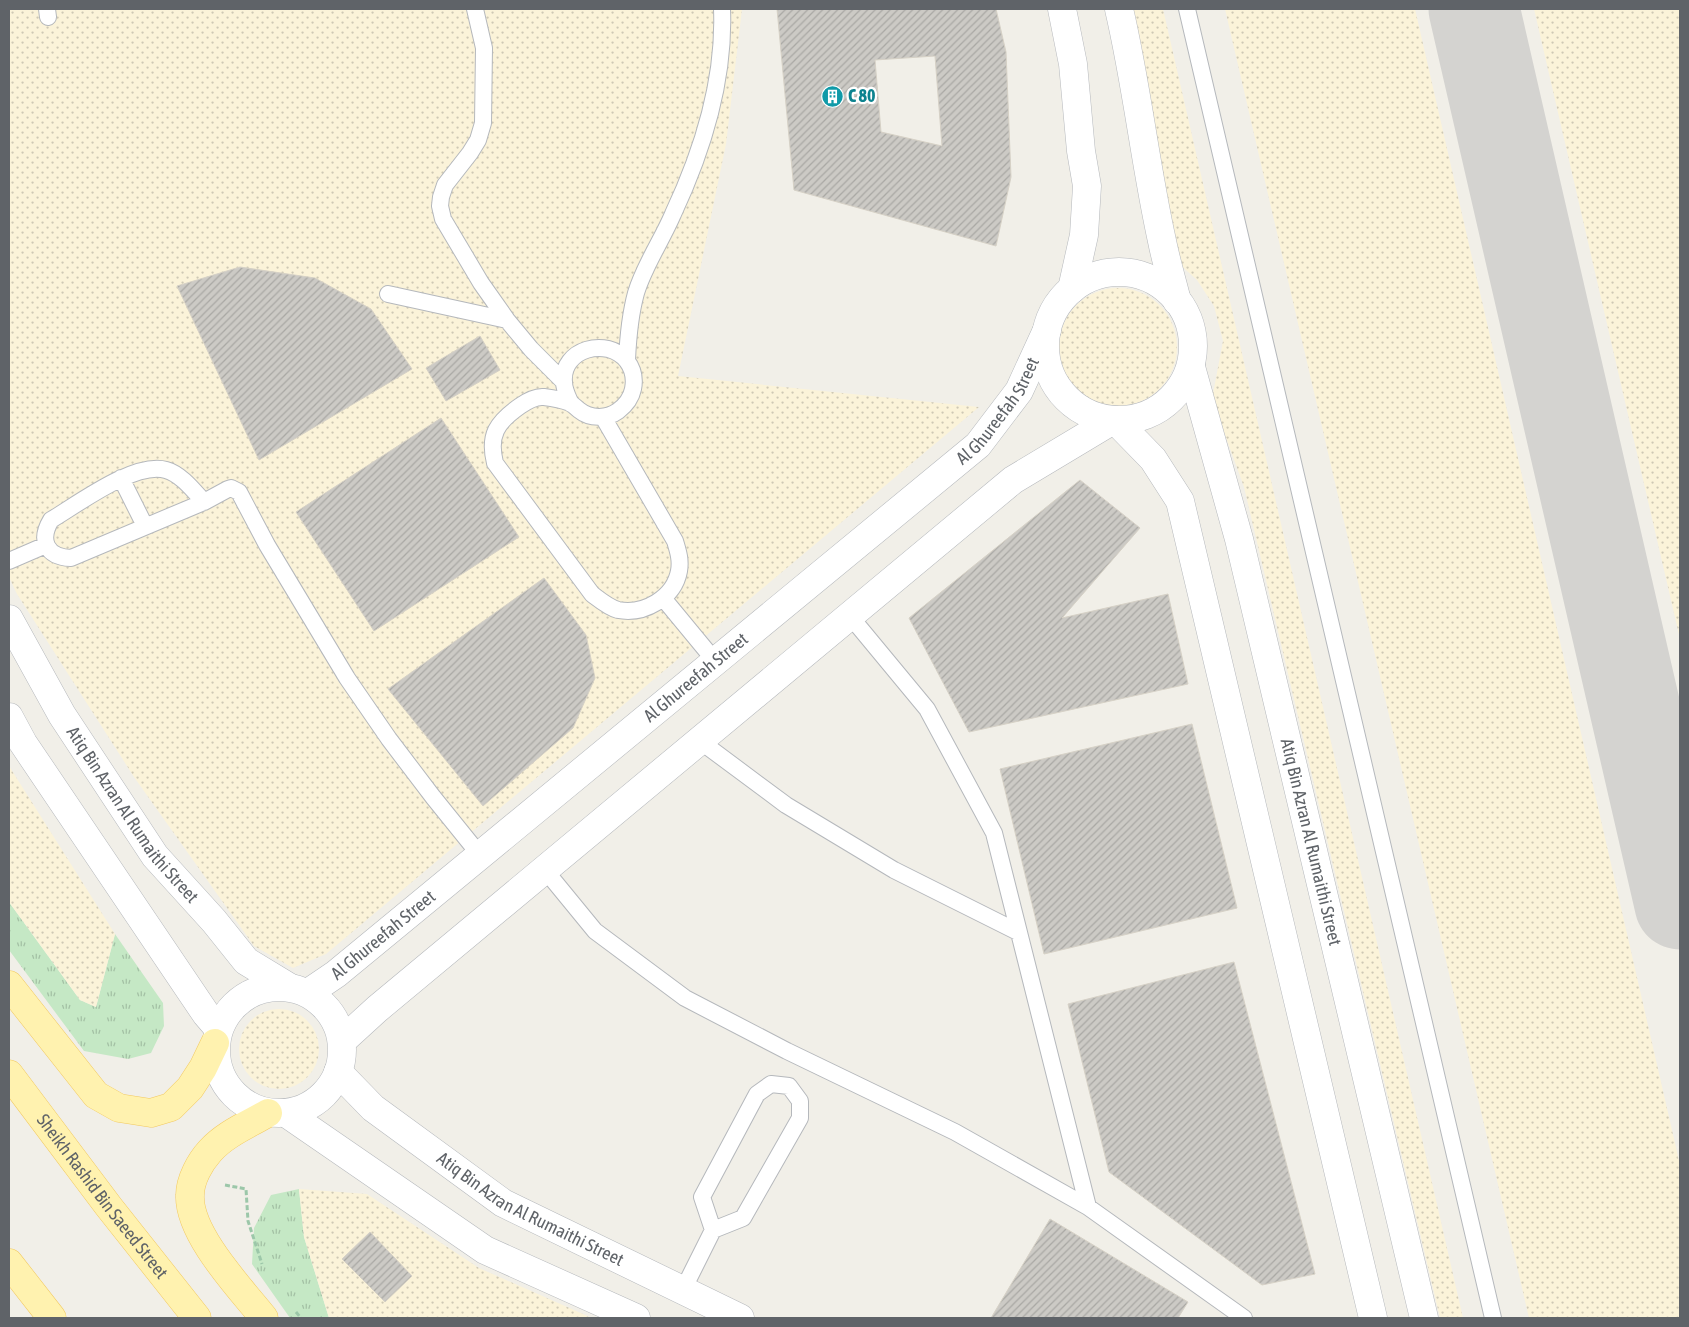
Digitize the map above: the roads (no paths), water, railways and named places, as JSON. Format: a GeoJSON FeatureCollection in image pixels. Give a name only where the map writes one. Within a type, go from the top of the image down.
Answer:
{"type":"FeatureCollection","features":[{"type":"Feature","properties":{"kind":"main road"},"geometry":{"type":"LineString","coordinates":[[9,985],[96,1095],[119,1108],[151,1113],[171,1107],[190,1088],[203,1068],[217,1035]]}},
{"type":"Feature","properties":{"kind":"main road","name":"Sheikh Rashid Bin Saeed Street"},"geometry":{"type":"LineString","coordinates":[[9,1074],[109,1207],[197,1318]]}},
{"type":"Feature","properties":{"kind":"main road"},"geometry":{"type":"LineString","coordinates":[[264,1318],[209,1248],[195,1220],[189,1196],[193,1179],[210,1150],[223,1140],[277,1113]]}},
{"type":"Feature","properties":{"kind":"main road"},"geometry":{"type":"LineString","coordinates":[[9,1263],[52,1318]]}},
{"type":"Feature","properties":{"kind":"street"},"geometry":{"type":"LineString","coordinates":[[1062,9],[1074,64],[1081,150],[1087,186],[1084,235],[1072,289]]}},
{"type":"Feature","properties":{"kind":"street"},"geometry":{"type":"LineString","coordinates":[[1119,9],[1130,58],[1162,243],[1177,300],[1189,321],[1194,344],[1191,367],[1182,385],[1169,402],[1152,413],[1133,419],[1114,420],[1088,414],[1068,399],[1053,379],[1046,355],[1047,330],[1056,308],[1072,289],[1092,277],[1115,273],[1139,275],[1160,284],[1177,300]]}},
{"type":"Feature","properties":{"kind":"street","name":"Al Ghureefah Street"},"geometry":{"type":"LineString","coordinates":[[298,990],[336,974],[479,854],[978,445],[1019,391],[1047,330]]}},
{"type":"Feature","properties":{"kind":"street","name":"Atiq Bin Azran Al Rumaithi Street"},"geometry":{"type":"LineString","coordinates":[[1191,367],[1240,539],[1424,1318]]}},
{"type":"Feature","properties":{"kind":"street"},"geometry":{"type":"LineString","coordinates":[[342,1041],[377,1009],[1013,480],[1114,420]]}},
{"type":"Feature","properties":{"kind":"street"},"geometry":{"type":"LineString","coordinates":[[1114,420],[1153,459],[1180,500],[1373,1318]]}},
{"type":"Feature","properties":{"kind":"street","name":"Atiq Bin Azran Al Rumaithi Street"},"geometry":{"type":"LineString","coordinates":[[9,619],[62,715],[155,856],[214,921],[246,961],[298,990]]}},
{"type":"Feature","properties":{"kind":"street"},"geometry":{"type":"LineString","coordinates":[[9,717],[23,743],[206,1014],[217,1035]]}},
{"type":"Feature","properties":{"kind":"street"},"geometry":{"type":"LineString","coordinates":[[277,1113],[303,1109],[318,1100],[330,1088],[338,1072],[342,1057],[342,1041],[336,1022],[324,1005],[298,990],[266,987],[245,995],[229,1009],[217,1035],[216,1062],[222,1080],[234,1095],[250,1106],[277,1113],[485,1250],[636,1318]]}},
{"type":"Feature","properties":{"kind":"street","name":"Atiq Bin Azran Al Rumaithi Street"},"geometry":{"type":"LineString","coordinates":[[338,1072],[373,1108],[503,1203],[740,1318]]}},
{"type":"Feature","properties":{"kind":"lane"},"geometry":{"type":"LineString","coordinates":[[475,9],[484,48],[483,123],[478,140],[445,185],[440,206],[442,219],[457,245],[508,320],[531,349],[563,381]]}},
{"type":"Feature","properties":{"kind":"lane"},"geometry":{"type":"LineString","coordinates":[[627,360],[630,320],[637,291],[674,213],[703,142],[720,57],[722,9]]}},
{"type":"Feature","properties":{"kind":"lane"},"geometry":{"type":"LineString","coordinates":[[1187,9],[1493,1318]]}},
{"type":"Feature","properties":{"kind":"lane"},"geometry":{"type":"LineString","coordinates":[[388,294],[508,320]]}},
{"type":"Feature","properties":{"kind":"lane"},"geometry":{"type":"LineString","coordinates":[[571,404],[563,381],[566,368],[572,358],[582,351],[594,347],[606,348],[617,352],[627,360],[632,371],[634,383],[631,395],[625,405],[615,413],[604,417],[591,416],[571,404],[541,397],[529,400],[505,417],[498,427],[493,439],[494,463],[592,594],[604,604],[618,610],[650,607],[663,598],[673,586],[679,572],[680,556],[675,541],[604,417]]}},
{"type":"Feature","properties":{"kind":"lane"},"geometry":{"type":"LineString","coordinates":[[204,502],[179,476],[167,470],[154,468],[141,470],[121,478],[51,520],[45,529],[46,545],[53,553],[62,558],[71,558],[204,502],[231,488],[239,492],[266,545],[347,678],[394,746],[433,798],[479,854]]}},
{"type":"Feature","properties":{"kind":"lane"},"geometry":{"type":"LineString","coordinates":[[121,478],[145,526]]}},
{"type":"Feature","properties":{"kind":"lane"},"geometry":{"type":"LineString","coordinates":[[9,560],[46,545]]}},
{"type":"Feature","properties":{"kind":"lane"},"geometry":{"type":"LineString","coordinates":[[663,598],[715,661]]}},
{"type":"Feature","properties":{"kind":"lane"},"geometry":{"type":"LineString","coordinates":[[850,616],[927,709],[994,833],[1088,1207]]}},
{"type":"Feature","properties":{"kind":"lane"},"geometry":{"type":"LineString","coordinates":[[700,741],[786,805],[894,870],[1018,932]]}},
{"type":"Feature","properties":{"kind":"lane"},"geometry":{"type":"LineString","coordinates":[[545,870],[595,931],[685,998],[787,1051],[955,1132],[1088,1207],[1244,1318]]}},
{"type":"Feature","properties":{"kind":"lane"},"geometry":{"type":"LineString","coordinates":[[684,1290],[713,1230],[743,1218],[800,1118],[800,1101],[789,1086],[771,1084],[757,1094],[702,1196],[713,1230]]}},
{"type":"Feature","properties":{"kind":"place","name":"C 80"},"geometry":{"type":"Point","coordinates":[832,96]}}]}
